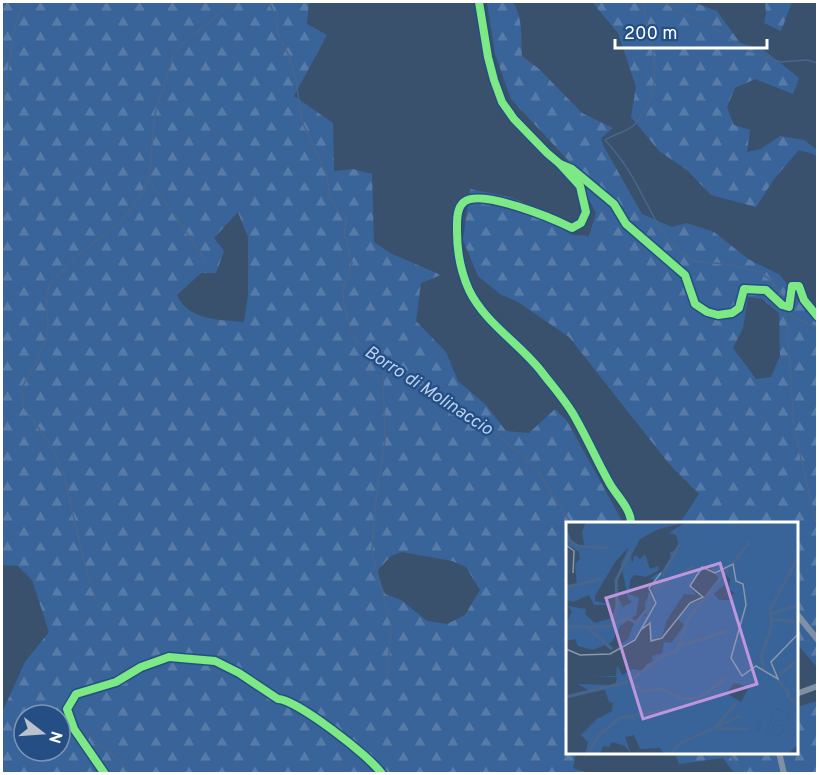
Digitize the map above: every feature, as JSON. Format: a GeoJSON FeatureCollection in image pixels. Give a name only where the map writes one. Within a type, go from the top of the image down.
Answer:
{"type":"FeatureCollection","features":[{"type":"Feature","properties":{"kind":"street"},"geometry":{"type":"LineString","coordinates":[[479,2],[488,57],[502,102],[514,119],[580,186],[586,212],[581,222],[572,228],[538,212],[501,202],[480,199],[466,201],[462,203],[458,216],[457,245],[460,262],[470,291],[481,308],[540,369],[567,404],[615,493],[631,515],[631,522]]}},
{"type":"Feature","properties":{"kind":"street"},"geometry":{"type":"LineString","coordinates":[[560,164],[572,169],[614,204],[626,224],[685,275],[695,304],[707,312],[718,315],[732,313],[739,308],[744,289],[766,290],[782,305],[789,307],[792,286],[799,286],[804,300],[818,317]]}},
{"type":"Feature","properties":{"kind":"street"},"geometry":{"type":"LineString","coordinates":[[798,615],[818,640]]}},
{"type":"Feature","properties":{"kind":"street"},"geometry":{"type":"LineString","coordinates":[[105,774],[74,729],[67,709],[70,703],[76,694],[116,682],[141,667],[169,657],[204,659],[225,666],[342,736],[376,764],[382,774]]}},
{"type":"Feature","properties":{"kind":"street"},"geometry":{"type":"LineString","coordinates":[[798,693],[818,686]]}},
{"type":"Feature","properties":{"kind":"street"},"geometry":{"type":"LineString","coordinates":[[779,754],[783,774]]}},
{"type":"Feature","properties":{"kind":"green space"},"geometry":{"type":"Polygon","coordinates":[[[2,2],[309,2],[307,24],[327,35],[294,96],[333,123],[334,171],[353,169],[372,174],[374,242],[392,254],[441,275],[421,283],[416,321],[446,352],[458,381],[486,405],[506,431],[529,433],[555,409],[567,421],[621,519],[620,522],[566,522],[566,754],[576,754],[573,768],[587,773],[2,773],[2,713],[25,662],[49,632],[32,580],[18,566],[2,565],[2,2]],[[238,212],[214,238],[224,251],[216,273],[201,273],[177,295],[188,309],[196,314],[215,319],[244,322],[248,295],[248,237],[238,212]],[[402,552],[391,556],[376,572],[385,594],[401,600],[427,621],[447,624],[465,615],[480,590],[466,567],[452,561],[402,552]]]}},
{"type":"Feature","properties":{"kind":"green space"},"geometry":{"type":"Polygon","coordinates":[[[487,2],[513,2],[520,21],[522,56],[539,69],[582,113],[613,128],[601,138],[604,147],[642,214],[672,227],[687,223],[714,232],[748,259],[780,275],[817,323],[817,667],[798,645],[798,522],[681,522],[699,494],[670,465],[569,337],[518,302],[500,294],[478,276],[463,240],[470,189],[510,197],[569,221],[572,235],[589,236],[596,213],[567,159],[511,99],[495,54],[487,2]],[[748,297],[743,328],[733,348],[756,379],[771,377],[780,356],[779,313],[762,299],[748,297]]]}},
{"type":"Feature","properties":{"kind":"green space"},"geometry":{"type":"Polygon","coordinates":[[[592,2],[693,2],[717,11],[740,43],[764,50],[799,78],[793,94],[755,79],[735,88],[727,107],[734,125],[750,130],[747,152],[761,149],[780,136],[804,140],[817,150],[817,157],[799,150],[774,179],[756,207],[711,195],[687,170],[659,151],[631,117],[636,87],[618,33],[592,2]]]}},
{"type":"Feature","properties":{"kind":"green space"},"geometry":{"type":"Polygon","coordinates":[[[765,2],[792,2],[781,31],[764,23],[765,2]]]}},
{"type":"Feature","properties":{"kind":"green space"},"geometry":{"type":"Polygon","coordinates":[[[817,701],[817,773],[734,773],[723,758],[679,764],[675,754],[798,754],[798,707],[817,701]]]}},
{"type":"Feature","properties":{"kind":"waterway"},"geometry":{"type":"LineString","coordinates":[[2,113],[14,30],[26,2]]}},
{"type":"Feature","properties":{"kind":"waterway"},"geometry":{"type":"LineString","coordinates":[[96,599],[86,570],[63,471],[49,443],[23,406],[22,387],[35,365],[47,336],[46,302],[49,286],[78,255],[119,223],[134,206],[149,179],[155,114],[174,54],[182,44],[234,2]]}},
{"type":"Feature","properties":{"kind":"waterway","name":"Borro di Molinaccio"},"geometry":{"type":"LineString","coordinates":[[269,2],[275,16],[278,33],[290,58],[296,80],[302,122],[327,175],[330,197],[335,207],[347,218],[344,232],[352,263],[342,292],[350,330],[357,343],[378,358],[407,373],[457,409],[480,421],[523,456],[535,467],[570,522]]}},
{"type":"Feature","properties":{"kind":"waterway"},"geometry":{"type":"LineString","coordinates":[[643,2],[654,66],[651,96],[645,111],[634,125],[605,140],[627,169],[673,245],[697,262],[756,271],[773,283],[784,303]]}},
{"type":"Feature","properties":{"kind":"waterway"},"geometry":{"type":"LineString","coordinates":[[663,2],[704,21],[744,49],[780,62],[807,60],[818,63]]}},
{"type":"Feature","properties":{"kind":"waterway"},"geometry":{"type":"LineString","coordinates":[[149,182],[206,261]]}},
{"type":"Feature","properties":{"kind":"waterway"},"geometry":{"type":"LineString","coordinates":[[2,217],[3,225]]}},
{"type":"Feature","properties":{"kind":"waterway"},"geometry":{"type":"LineString","coordinates":[[784,308],[787,320],[794,429],[818,531]]}},
{"type":"Feature","properties":{"kind":"waterway"},"geometry":{"type":"LineString","coordinates":[[785,309],[792,316],[818,328]]}},
{"type":"Feature","properties":{"kind":"waterway"},"geometry":{"type":"LineString","coordinates":[[385,363],[383,382],[385,440],[374,514],[372,553],[391,624],[387,679]]}},
{"type":"Feature","properties":{"kind":"waterway"},"geometry":{"type":"LineString","coordinates":[[83,728],[98,744],[120,761],[129,774]]}},
{"type":"Feature","properties":{"kind":"waterway","name":"Borro di Molinaccio"},"geometry":{"type":"LineString","coordinates":[[729,754],[744,774]]}},
{"type":"Feature","properties":{"kind":"cycle path"},"geometry":{"type":"LineString","coordinates":[[479,2],[494,80],[502,102],[514,119],[547,153],[560,164],[572,169],[614,204],[626,224],[685,275],[695,304],[707,312],[718,315],[732,313],[739,308],[744,289],[766,290],[782,305],[789,307],[792,286],[799,286],[804,300],[818,317]]}},
{"type":"Feature","properties":{"kind":"cycle path"},"geometry":{"type":"LineString","coordinates":[[560,164],[580,186],[586,212],[581,223],[572,228],[518,206],[486,199],[473,199],[464,202],[458,212],[457,239],[460,262],[469,290],[484,313],[541,371],[568,407],[610,484],[626,508],[631,522]]}},
{"type":"Feature","properties":{"kind":"cycle path"},"geometry":{"type":"LineString","coordinates":[[105,774],[74,729],[67,709],[76,694],[116,682],[141,667],[169,657],[215,661],[239,673],[278,699],[300,708],[333,730],[364,755],[382,774]]}}]}
